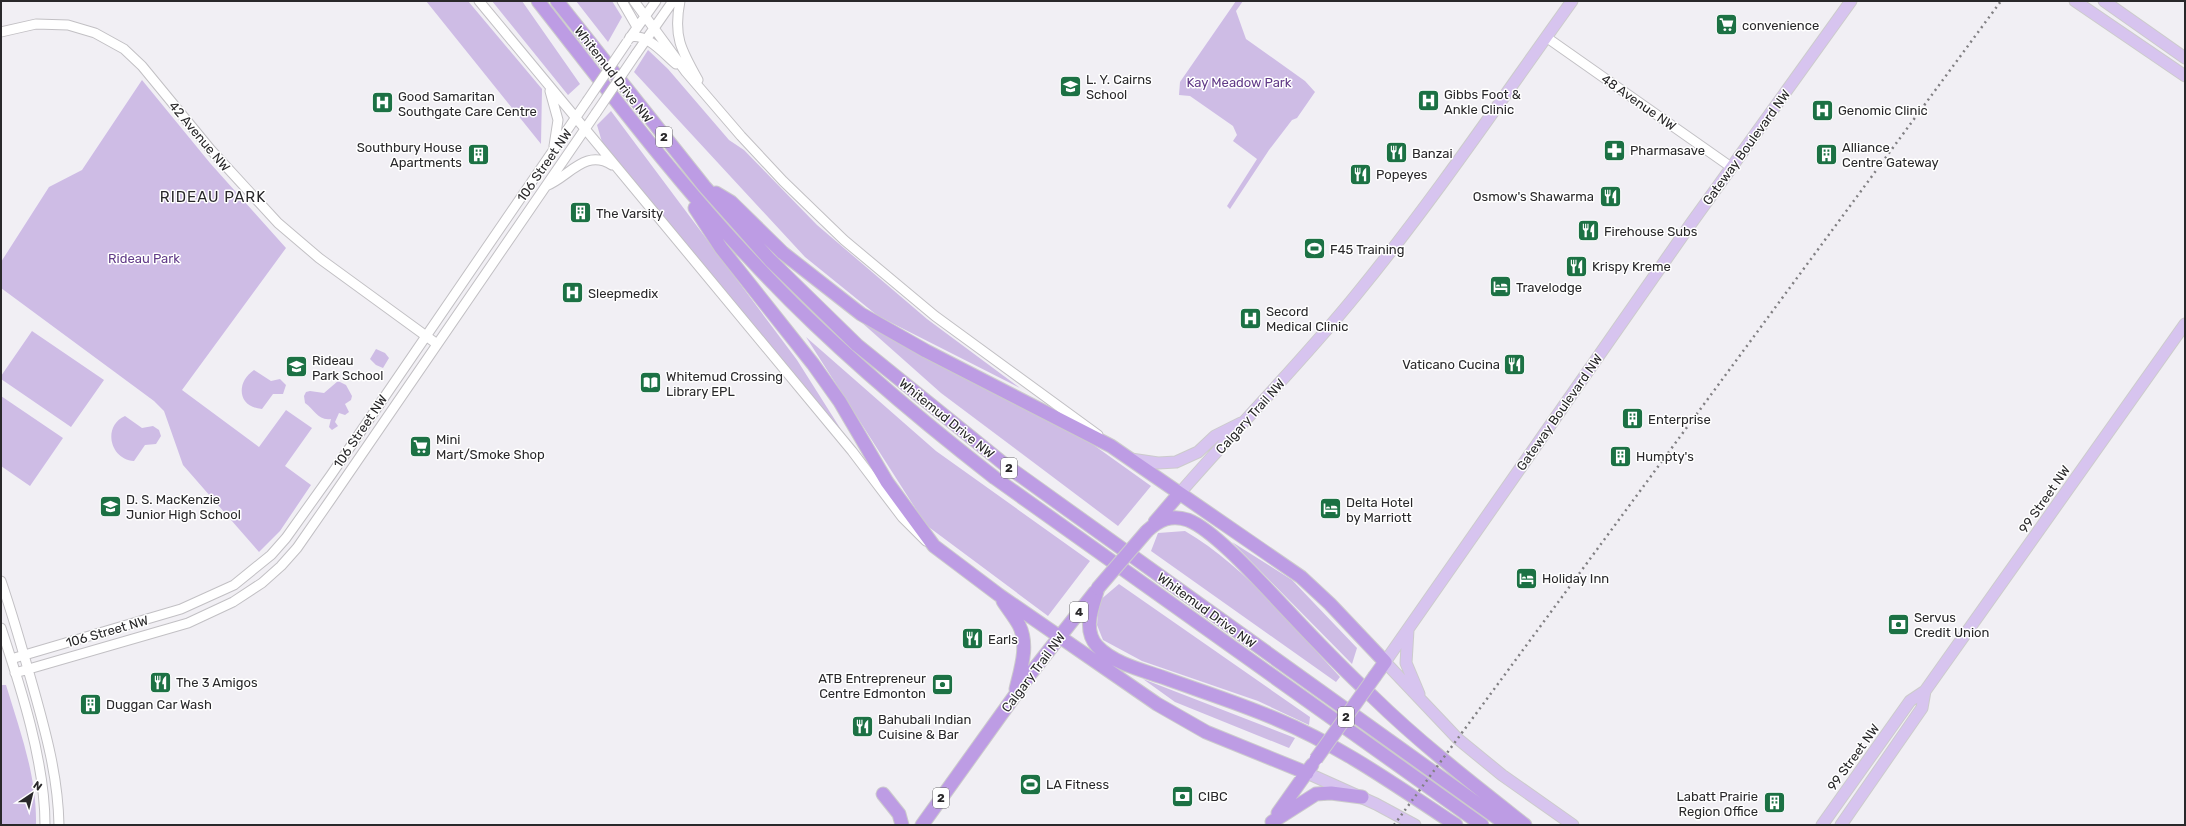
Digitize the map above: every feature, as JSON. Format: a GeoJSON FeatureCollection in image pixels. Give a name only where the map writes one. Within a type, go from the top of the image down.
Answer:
{"type":"FeatureCollection","features":[{"type":"Feature","properties":{"kind":"highway","name":"Whitemud Drive NW"},"geometry":{"type":"LineString","coordinates":[[538,1],[669,168],[754,264],[846,354],[964,454],[1114,564],[1482,825]]}},
{"type":"Feature","properties":{"kind":"highway","name":"Whitemud Drive NW"},"geometry":{"type":"LineString","coordinates":[[557,1],[704,186],[770,260],[857,345],[1004,464],[1347,712],[1507,825]]}},
{"type":"Feature","properties":{"kind":"highway"},"geometry":{"type":"LineString","coordinates":[[669,168],[721,248],[813,364],[840,402],[887,482],[934,546],[998,595],[1060,636],[1135,690],[1190,724],[1228,742],[1307,773]]}},
{"type":"Feature","properties":{"kind":"highway"},"geometry":{"type":"LineString","coordinates":[[704,186],[731,202],[783,253],[861,314],[926,351],[1111,446],[1301,577],[1330,604],[1385,662]]}},
{"type":"Feature","properties":{"kind":"highway","name":"Calgary Trail NW"},"geometry":{"type":"LineString","coordinates":[[922,825],[1014,696],[1060,636],[1098,588],[1179,494]]}},
{"type":"Feature","properties":{"kind":"highway"},"geometry":{"type":"LineString","coordinates":[[1147,531],[1160,520],[1170,518],[1188,520],[1200,528],[1242,563],[1387,711],[1427,746],[1525,825]]}},
{"type":"Feature","properties":{"kind":"highway"},"geometry":{"type":"LineString","coordinates":[[1098,588],[1090,616],[1090,632],[1097,646],[1106,653],[1132,667],[1251,709],[1310,735],[1356,759],[1456,825]]}},
{"type":"Feature","properties":{"kind":"highway"},"geometry":{"type":"LineString","coordinates":[[998,595],[1019,625],[1022,637],[1023,657],[1014,696]]}},
{"type":"Feature","properties":{"kind":"highway","name":"Gateway Boulevard NW"},"geometry":{"type":"LineString","coordinates":[[1271,823],[1385,662]]}},
{"type":"Feature","properties":{"kind":"highway"},"geometry":{"type":"LineString","coordinates":[[883,794],[899,814],[902,825]]}},
{"type":"Feature","properties":{"kind":"highway"},"geometry":{"type":"LineString","coordinates":[[1271,823],[1316,794],[1362,797]]}},
{"type":"Feature","properties":{"kind":"main road","name":"Calgary Trail NW"},"geometry":{"type":"LineString","coordinates":[[1179,494],[1310,350],[1392,250],[1473,143],[1572,1]]}},
{"type":"Feature","properties":{"kind":"main road","name":"Gateway Boulevard NW"},"geometry":{"type":"LineString","coordinates":[[1385,662],[1732,167],[1851,1]]}},
{"type":"Feature","properties":{"kind":"main road"},"geometry":{"type":"LineString","coordinates":[[2075,1],[2185,76]]}},
{"type":"Feature","properties":{"kind":"main road"},"geometry":{"type":"LineString","coordinates":[[2104,1],[2185,58]]}},
{"type":"Feature","properties":{"kind":"main road","name":"99 Street NW"},"geometry":{"type":"LineString","coordinates":[[1822,825],[1910,701],[1925,691],[2185,324]]}},
{"type":"Feature","properties":{"kind":"main road"},"geometry":{"type":"LineString","coordinates":[[1131,459],[1176,462],[1198,452],[1215,436],[1247,420]]}},
{"type":"Feature","properties":{"kind":"main road"},"geometry":{"type":"LineString","coordinates":[[1409,627],[1406,653],[1408,670],[1426,704],[1447,728]]}},
{"type":"Feature","properties":{"kind":"main road"},"geometry":{"type":"LineString","coordinates":[[1385,662],[1447,728],[1490,766],[1573,825]]}},
{"type":"Feature","properties":{"kind":"main road","name":"99 Street NW"},"geometry":{"type":"LineString","coordinates":[[1841,825],[1922,708],[1925,691]]}},
{"type":"Feature","properties":{"kind":"main road"},"geometry":{"type":"LineString","coordinates":[[1307,773],[1362,797],[1415,825]]}},
{"type":"Feature","properties":{"kind":"street"},"geometry":{"type":"LineString","coordinates":[[480,1],[548,86],[852,451],[910,526],[934,546]]}},
{"type":"Feature","properties":{"kind":"street"},"geometry":{"type":"LineString","coordinates":[[622,1],[637,27],[654,29]]}},
{"type":"Feature","properties":{"kind":"street"},"geometry":{"type":"LineString","coordinates":[[634,1],[686,72],[711,102],[783,181],[862,256],[935,316],[1085,424],[1111,446]]}},
{"type":"Feature","properties":{"kind":"street","name":"106 Street NW"},"geometry":{"type":"LineString","coordinates":[[11,659],[181,609],[234,585],[260,566],[286,538],[656,1]]}},
{"type":"Feature","properties":{"kind":"street","name":"106 Street NW"},"geometry":{"type":"LineString","coordinates":[[15,673],[200,618],[233,602],[262,583],[297,548],[673,1]]}},
{"type":"Feature","properties":{"kind":"street"},"geometry":{"type":"LineString","coordinates":[[680,1],[676,21],[681,50],[711,102]]}},
{"type":"Feature","properties":{"kind":"street","name":"42 Avenue NW"},"geometry":{"type":"LineString","coordinates":[[1,32],[24,25],[48,23],[68,25],[95,33],[124,49],[142,66],[214,153],[278,223],[319,258],[437,344]]}},
{"type":"Feature","properties":{"kind":"street"},"geometry":{"type":"LineString","coordinates":[[629,40],[636,37],[646,40],[686,72]]}},
{"type":"Feature","properties":{"kind":"street","name":"48 Avenue NW"},"geometry":{"type":"LineString","coordinates":[[1546,37],[1732,167]]}},
{"type":"Feature","properties":{"kind":"street"},"geometry":{"type":"LineString","coordinates":[[548,86],[558,120],[554,150]]}},
{"type":"Feature","properties":{"kind":"street"},"geometry":{"type":"LineString","coordinates":[[546,186],[558,181],[575,166],[590,159],[603,160],[617,168]]}},
{"type":"Feature","properties":{"kind":"street"},"geometry":{"type":"LineString","coordinates":[[1,581],[24,655],[54,766],[60,825]]}},
{"type":"Feature","properties":{"kind":"street"},"geometry":{"type":"LineString","coordinates":[[1,628],[15,673],[40,769],[45,797],[46,825]]}},
{"type":"Feature","properties":{"kind":"green space"},"geometry":{"type":"Polygon","coordinates":[[[426,1],[468,1],[542,89],[541,144],[426,1]]]}},
{"type":"Feature","properties":{"kind":"green space"},"geometry":{"type":"Polygon","coordinates":[[[492,1],[522,1],[580,84],[568,95],[492,1]]]}},
{"type":"Feature","properties":{"kind":"green space"},"geometry":{"type":"Polygon","coordinates":[[[576,1],[612,1],[622,17],[608,42],[576,1]]]}},
{"type":"Feature","properties":{"kind":"green space","name":"Kay Meadow Park"},"geometry":{"type":"Polygon","coordinates":[[[1236,1],[1243,1],[1236,11],[1246,39],[1305,81],[1315,92],[1297,118],[1292,120],[1269,150],[1230,209],[1227,206],[1257,159],[1233,141],[1237,135],[1233,126],[1190,96],[1179,95],[1180,82],[1236,1]]]}},
{"type":"Feature","properties":{"kind":"green space"},"geometry":{"type":"Polygon","coordinates":[[[648,50],[668,69],[729,140],[744,150],[817,225],[927,319],[1020,388],[878,316],[805,257],[634,72],[648,50]]]}},
{"type":"Feature","properties":{"kind":"green space","name":"Rideau Park"},"geometry":{"type":"Polygon","coordinates":[[[142,80],[210,163],[286,248],[182,390],[259,447],[286,410],[312,428],[285,466],[311,485],[280,531],[259,552],[183,465],[164,411],[154,401],[1,288],[1,262],[49,187],[82,170],[142,80]]]}},
{"type":"Feature","properties":{"kind":"green space"},"geometry":{"type":"Polygon","coordinates":[[[611,111],[797,360],[847,439],[602,142],[597,125],[611,111]]]}},
{"type":"Feature","properties":{"kind":"green space"},"geometry":{"type":"Polygon","coordinates":[[[860,321],[1081,436],[1151,486],[1118,526],[941,393],[860,321]]]}},
{"type":"Feature","properties":{"kind":"green space"},"geometry":{"type":"Polygon","coordinates":[[[32,331],[104,380],[71,427],[1,379],[1,376],[32,331]]]}},
{"type":"Feature","properties":{"kind":"green space"},"geometry":{"type":"Polygon","coordinates":[[[806,337],[936,451],[1090,561],[1048,616],[926,525],[806,337]]]}},
{"type":"Feature","properties":{"kind":"green space"},"geometry":{"type":"Polygon","coordinates":[[[376,349],[385,353],[389,358],[383,368],[376,365],[370,359],[376,349]]]}},
{"type":"Feature","properties":{"kind":"green space"},"geometry":{"type":"Polygon","coordinates":[[[254,370],[271,381],[280,379],[286,385],[283,394],[273,394],[262,409],[248,404],[242,393],[244,381],[254,370]]]}},
{"type":"Feature","properties":{"kind":"green space"},"geometry":{"type":"Polygon","coordinates":[[[338,381],[346,385],[352,396],[351,400],[345,404],[349,412],[345,415],[339,413],[335,422],[338,426],[332,430],[329,427],[331,419],[320,417],[305,403],[304,396],[306,392],[310,391],[324,393],[338,381]]]}},
{"type":"Feature","properties":{"kind":"green space"},"geometry":{"type":"Polygon","coordinates":[[[1,396],[63,438],[30,486],[1,466],[1,396]]]}},
{"type":"Feature","properties":{"kind":"green space"},"geometry":{"type":"Polygon","coordinates":[[[125,416],[142,428],[153,426],[159,430],[161,436],[156,444],[145,445],[134,461],[119,455],[112,442],[111,434],[113,427],[125,416]]]}},
{"type":"Feature","properties":{"kind":"green space"},"geometry":{"type":"Polygon","coordinates":[[[1185,531],[1228,561],[1267,598],[1340,677],[1336,682],[1151,551],[1158,533],[1185,531]]]}},
{"type":"Feature","properties":{"kind":"green space"},"geometry":{"type":"Polygon","coordinates":[[[1232,542],[1292,580],[1357,648],[1352,664],[1232,542]]]}},
{"type":"Feature","properties":{"kind":"green space"},"geometry":{"type":"Polygon","coordinates":[[[1119,584],[1310,717],[1309,725],[1258,701],[1142,661],[1103,640],[1097,625],[1099,601],[1119,584]]]}},
{"type":"Feature","properties":{"kind":"green space"},"geometry":{"type":"Polygon","coordinates":[[[1143,679],[1295,738],[1289,748],[1175,702],[1143,679]]]}},
{"type":"Feature","properties":{"kind":"green space"},"geometry":{"type":"Polygon","coordinates":[[[1,685],[6,685],[27,754],[34,789],[36,825],[1,825],[1,685]]]}},
{"type":"Feature","properties":{"kind":"railway"},"geometry":{"type":"LineString","coordinates":[[1394,825],[2001,1]]}},
{"type":"Feature","properties":{"kind":"place","name":"convenience"},"geometry":{"type":"Point","coordinates":[1726,25]}},
{"type":"Feature","properties":{"kind":"place","name":"L. Y. Cairns School"},"geometry":{"type":"Point","coordinates":[1070,86]}},
{"type":"Feature","properties":{"kind":"place","name":"Gibbs Foot & Ankle Clinic"},"geometry":{"type":"Point","coordinates":[1428,101]}},
{"type":"Feature","properties":{"kind":"place","name":"Good Samaritan Southgate Care Centre"},"geometry":{"type":"Point","coordinates":[383,103]}},
{"type":"Feature","properties":{"kind":"place","name":"Genomic Clinic"},"geometry":{"type":"Point","coordinates":[1823,110]}},
{"type":"Feature","properties":{"kind":"place","name":"Pharmasave"},"geometry":{"type":"Point","coordinates":[1614,150]}},
{"type":"Feature","properties":{"kind":"place","name":"Banzai"},"geometry":{"type":"Point","coordinates":[1397,153]}},
{"type":"Feature","properties":{"kind":"place","name":"Southbury House Apartments"},"geometry":{"type":"Point","coordinates":[478,154]}},
{"type":"Feature","properties":{"kind":"place","name":"Alliance Centre Gateway"},"geometry":{"type":"Point","coordinates":[1826,154]}},
{"type":"Feature","properties":{"kind":"place","name":"Popeyes"},"geometry":{"type":"Point","coordinates":[1360,174]}},
{"type":"Feature","properties":{"kind":"place","name":"Osmow's Shawarma"},"geometry":{"type":"Point","coordinates":[1610,196]}},
{"type":"Feature","properties":{"kind":"place","name":"The Varsity"},"geometry":{"type":"Point","coordinates":[580,213]}},
{"type":"Feature","properties":{"kind":"place","name":"Firehouse Subs"},"geometry":{"type":"Point","coordinates":[1588,231]}},
{"type":"Feature","properties":{"kind":"place","name":"F45 Training"},"geometry":{"type":"Point","coordinates":[1314,249]}},
{"type":"Feature","properties":{"kind":"place","name":"Krispy Kreme"},"geometry":{"type":"Point","coordinates":[1576,266]}},
{"type":"Feature","properties":{"kind":"place","name":"Travelodge"},"geometry":{"type":"Point","coordinates":[1500,287]}},
{"type":"Feature","properties":{"kind":"place","name":"Sleepmedix"},"geometry":{"type":"Point","coordinates":[572,293]}},
{"type":"Feature","properties":{"kind":"place","name":"Secord Medical Clinic"},"geometry":{"type":"Point","coordinates":[1251,318]}},
{"type":"Feature","properties":{"kind":"place","name":"Vaticano Cucina"},"geometry":{"type":"Point","coordinates":[1515,364]}},
{"type":"Feature","properties":{"kind":"place","name":"Rideau Park School"},"geometry":{"type":"Point","coordinates":[296,367]}},
{"type":"Feature","properties":{"kind":"place","name":"Whitemud Crossing Library EPL"},"geometry":{"type":"Point","coordinates":[650,383]}},
{"type":"Feature","properties":{"kind":"place","name":"Enterprise"},"geometry":{"type":"Point","coordinates":[1632,419]}},
{"type":"Feature","properties":{"kind":"place","name":"Mini Mart/Smoke Shop"},"geometry":{"type":"Point","coordinates":[421,446]}},
{"type":"Feature","properties":{"kind":"place","name":"Humpty's"},"geometry":{"type":"Point","coordinates":[1620,456]}},
{"type":"Feature","properties":{"kind":"place","name":"D. S. MacKenzie Junior High School"},"geometry":{"type":"Point","coordinates":[110,506]}},
{"type":"Feature","properties":{"kind":"place","name":"Delta Hotel by Marriott"},"geometry":{"type":"Point","coordinates":[1330,509]}},
{"type":"Feature","properties":{"kind":"place","name":"Holiday Inn"},"geometry":{"type":"Point","coordinates":[1526,578]}},
{"type":"Feature","properties":{"kind":"place","name":"Servus Credit Union"},"geometry":{"type":"Point","coordinates":[1899,624]}},
{"type":"Feature","properties":{"kind":"place","name":"Earls"},"geometry":{"type":"Point","coordinates":[972,639]}},
{"type":"Feature","properties":{"kind":"place","name":"The 3 Amigos"},"geometry":{"type":"Point","coordinates":[161,682]}},
{"type":"Feature","properties":{"kind":"place","name":"ATB Entrepreneur Centre Edmonton"},"geometry":{"type":"Point","coordinates":[942,685]}},
{"type":"Feature","properties":{"kind":"place","name":"Duggan Car Wash"},"geometry":{"type":"Point","coordinates":[90,704]}},
{"type":"Feature","properties":{"kind":"place","name":"Bahubali Indian Cuisine & Bar"},"geometry":{"type":"Point","coordinates":[863,726]}},
{"type":"Feature","properties":{"kind":"place","name":"LA Fitness"},"geometry":{"type":"Point","coordinates":[1030,784]}},
{"type":"Feature","properties":{"kind":"place","name":"CIBC"},"geometry":{"type":"Point","coordinates":[1183,796]}},
{"type":"Feature","properties":{"kind":"place","name":"Labatt Prairie Region Office"},"geometry":{"type":"Point","coordinates":[1774,803]}},
{"type":"Feature","properties":{"kind":"district","name":"RIDEAU PARK"},"geometry":{"type":"Point","coordinates":[213,197]}}]}
